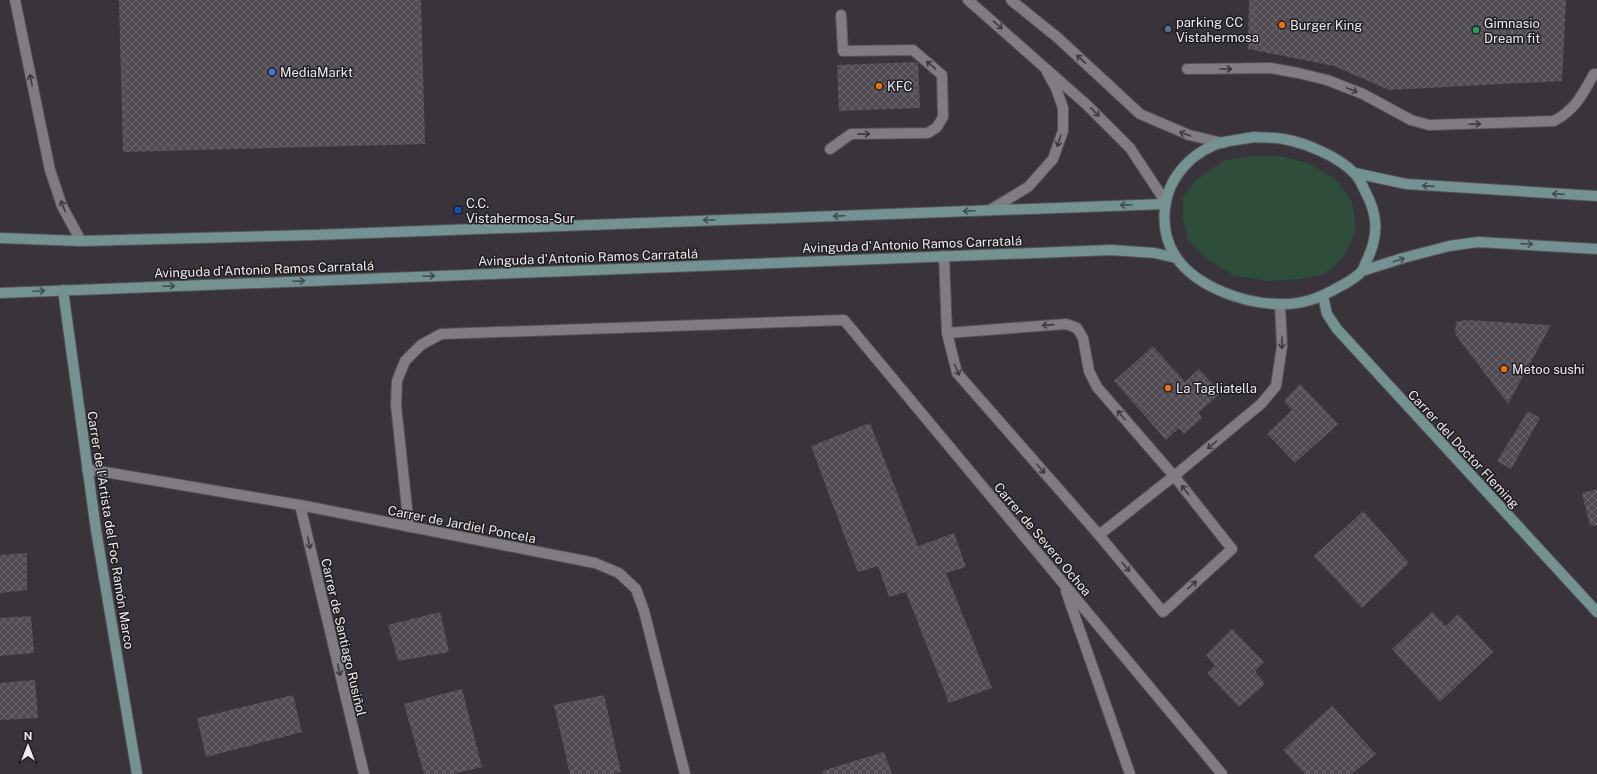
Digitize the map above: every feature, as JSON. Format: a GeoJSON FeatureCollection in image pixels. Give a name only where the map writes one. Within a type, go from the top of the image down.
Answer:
{"type":"FeatureCollection","features":[{"type":"Feature","properties":{"kind":"main road"},"geometry":{"type":"LineString","coordinates":[[1597,196],[1406,184],[1355,173],[1334,158],[1310,146],[1283,139],[1254,137],[1223,143],[1189,161],[1170,186],[1165,202],[1164,217],[1166,239],[1176,258],[1191,274],[1214,288],[1245,300],[1280,304],[1301,302],[1323,296],[1345,284],[1362,271],[1449,246],[1478,242],[1597,250]]}},
{"type":"Feature","properties":{"kind":"main road"},"geometry":{"type":"LineString","coordinates":[[1355,173],[1371,203],[1375,219],[1376,238],[1362,271]]}},
{"type":"Feature","properties":{"kind":"main road"},"geometry":{"type":"LineString","coordinates":[[0,238],[81,241],[314,235],[990,210],[1165,202]]}},
{"type":"Feature","properties":{"kind":"main road","name":"Avinguda d'Antonio Ramos Carratalá"},"geometry":{"type":"LineString","coordinates":[[0,293],[1111,250],[1154,253],[1176,258]]}},
{"type":"Feature","properties":{"kind":"main road","name":"Carrer de l'Artista del Foc Ramón Marco"},"geometry":{"type":"LineString","coordinates":[[63,290],[87,469],[137,774]]}},
{"type":"Feature","properties":{"kind":"main road","name":"Carrer del Doctor Fleming"},"geometry":{"type":"LineString","coordinates":[[1323,296],[1327,314],[1337,328],[1597,612]]}},
{"type":"Feature","properties":{"kind":"street"},"geometry":{"type":"LineString","coordinates":[[15,0],[50,170],[62,206],[81,241]]}},
{"type":"Feature","properties":{"kind":"street"},"geometry":{"type":"LineString","coordinates":[[968,0],[1087,105],[1130,148],[1165,202]]}},
{"type":"Feature","properties":{"kind":"street"},"geometry":{"type":"LineString","coordinates":[[1011,0],[1058,38],[1140,114],[1189,136],[1223,143]]}},
{"type":"Feature","properties":{"kind":"street"},"geometry":{"type":"LineString","coordinates":[[830,149],[851,134],[928,133],[937,128],[943,117],[942,75],[913,50],[843,51],[842,15]]}},
{"type":"Feature","properties":{"kind":"street"},"geometry":{"type":"LineString","coordinates":[[990,210],[1028,187],[1054,159],[1063,131],[1063,108],[1056,88],[1043,65]]}},
{"type":"Feature","properties":{"kind":"street"},"geometry":{"type":"LineString","coordinates":[[1187,69],[1270,68],[1298,73],[1327,80],[1363,94],[1411,120],[1429,125],[1554,121],[1567,114],[1577,103],[1594,74],[1597,74]]}},
{"type":"Feature","properties":{"kind":"street"},"geometry":{"type":"LineString","coordinates":[[944,256],[948,333],[957,373],[1099,535],[1163,612],[1232,549],[1174,476],[1097,387],[1089,371],[1083,338],[1077,328],[1066,324],[948,333]]}},
{"type":"Feature","properties":{"kind":"street"},"geometry":{"type":"LineString","coordinates":[[1099,535],[1174,476],[1261,404],[1276,386],[1282,346],[1280,304]]}},
{"type":"Feature","properties":{"kind":"street","name":"Carrer de Severo Ochoa"},"geometry":{"type":"LineString","coordinates":[[409,527],[396,405],[397,381],[405,361],[421,345],[441,334],[844,320],[1222,774]]}},
{"type":"Feature","properties":{"kind":"street","name":"Carrer de Jardiel Poncela"},"geometry":{"type":"LineString","coordinates":[[87,469],[300,505],[595,562],[619,573],[636,589],[644,611],[685,774]]}},
{"type":"Feature","properties":{"kind":"street","name":"Carrer de Santiago Rusiñol"},"geometry":{"type":"LineString","coordinates":[[300,505],[364,774]]}},
{"type":"Feature","properties":{"kind":"street"},"geometry":{"type":"LineString","coordinates":[[1064,585],[1130,774]]}},
{"type":"Feature","properties":{"kind":"green space"},"geometry":{"type":"Polygon","coordinates":[[[1251,156],[1281,156],[1310,164],[1335,179],[1352,201],[1356,229],[1349,246],[1340,261],[1324,274],[1301,279],[1267,281],[1233,275],[1208,260],[1188,240],[1183,218],[1183,197],[1196,180],[1223,161],[1251,156]]]}},
{"type":"Feature","properties":{"kind":"building","name":"MediaMarkt"},"geometry":{"type":"Polygon","coordinates":[[[119,0],[421,0],[425,144],[123,152],[119,0]]]}},
{"type":"Feature","properties":{"kind":"building"},"geometry":{"type":"Polygon","coordinates":[[[1249,0],[1566,0],[1562,81],[1389,90],[1334,66],[1248,49],[1249,0]]]}},
{"type":"Feature","properties":{"kind":"building","name":"KFC"},"geometry":{"type":"Polygon","coordinates":[[[918,62],[920,108],[839,111],[837,65],[918,62]]]}},
{"type":"Feature","properties":{"kind":"building","name":"Metoo sushi"},"geometry":{"type":"Polygon","coordinates":[[[1466,320],[1551,325],[1508,404],[1455,334],[1456,322],[1466,320]]]}},
{"type":"Feature","properties":{"kind":"building","name":"La Tagliatella"},"geometry":{"type":"Polygon","coordinates":[[[1153,346],[1185,382],[1199,369],[1221,393],[1198,413],[1202,418],[1184,434],[1179,428],[1166,440],[1114,381],[1153,346]]]}},
{"type":"Feature","properties":{"kind":"building"},"geometry":{"type":"Polygon","coordinates":[[[1300,384],[1338,424],[1295,463],[1267,434],[1292,410],[1284,401],[1300,384]]]}},
{"type":"Feature","properties":{"kind":"building"},"geometry":{"type":"Polygon","coordinates":[[[1528,411],[1540,418],[1511,469],[1497,461],[1528,411]]]}},
{"type":"Feature","properties":{"kind":"building"},"geometry":{"type":"Polygon","coordinates":[[[870,423],[918,546],[954,533],[966,567],[946,573],[992,688],[949,703],[906,592],[889,597],[878,566],[858,572],[811,446],[870,423]]]}},
{"type":"Feature","properties":{"kind":"building"},"geometry":{"type":"Polygon","coordinates":[[[1597,489],[1597,525],[1590,526],[1582,493],[1597,489]]]}},
{"type":"Feature","properties":{"kind":"building"},"geometry":{"type":"Polygon","coordinates":[[[1363,511],[1409,563],[1362,608],[1314,556],[1363,511]]]}},
{"type":"Feature","properties":{"kind":"building"},"geometry":{"type":"Polygon","coordinates":[[[27,553],[27,590],[0,593],[0,555],[27,553]]]}},
{"type":"Feature","properties":{"kind":"building"},"geometry":{"type":"Polygon","coordinates":[[[440,612],[449,652],[398,661],[388,625],[440,612]]]}},
{"type":"Feature","properties":{"kind":"building"},"geometry":{"type":"Polygon","coordinates":[[[1432,612],[1446,626],[1458,614],[1493,652],[1440,702],[1392,649],[1432,612]]]}},
{"type":"Feature","properties":{"kind":"building"},"geometry":{"type":"Polygon","coordinates":[[[31,616],[34,653],[0,656],[0,618],[31,616]]]}},
{"type":"Feature","properties":{"kind":"building"},"geometry":{"type":"Polygon","coordinates":[[[1232,629],[1264,662],[1255,671],[1265,684],[1239,707],[1207,673],[1215,666],[1206,655],[1232,629]]]}},
{"type":"Feature","properties":{"kind":"building"},"geometry":{"type":"Polygon","coordinates":[[[35,680],[38,718],[0,720],[0,683],[35,680]]]}},
{"type":"Feature","properties":{"kind":"building"},"geometry":{"type":"Polygon","coordinates":[[[462,689],[482,767],[452,774],[424,774],[404,704],[462,689]]]}},
{"type":"Feature","properties":{"kind":"building"},"geometry":{"type":"Polygon","coordinates":[[[293,695],[302,732],[206,757],[197,718],[293,695]]]}},
{"type":"Feature","properties":{"kind":"building"},"geometry":{"type":"Polygon","coordinates":[[[604,695],[621,772],[611,774],[570,774],[554,705],[604,695]]]}},
{"type":"Feature","properties":{"kind":"building"},"geometry":{"type":"Polygon","coordinates":[[[1332,706],[1376,754],[1352,774],[1305,774],[1283,750],[1332,706]]]}},
{"type":"Feature","properties":{"kind":"building"},"geometry":{"type":"Polygon","coordinates":[[[884,752],[892,774],[823,774],[822,771],[884,752]]]}},
{"type":"Feature","properties":{"kind":"place","name":"Burger King"},"geometry":{"type":"Point","coordinates":[1282,25]}},
{"type":"Feature","properties":{"kind":"place","name":"parking CC Vistahermosa"},"geometry":{"type":"Point","coordinates":[1168,29]}},
{"type":"Feature","properties":{"kind":"place","name":"Gimnasio Dream fit"},"geometry":{"type":"Point","coordinates":[1476,30]}},
{"type":"Feature","properties":{"kind":"place","name":"MediaMarkt"},"geometry":{"type":"Point","coordinates":[272,72]}},
{"type":"Feature","properties":{"kind":"place","name":"KFC"},"geometry":{"type":"Point","coordinates":[879,86]}},
{"type":"Feature","properties":{"kind":"place","name":"C.C. Vistahermosa-Sur"},"geometry":{"type":"Point","coordinates":[458,210]}},
{"type":"Feature","properties":{"kind":"place","name":"Metoo sushi"},"geometry":{"type":"Point","coordinates":[1504,369]}},
{"type":"Feature","properties":{"kind":"place","name":"La Tagliatella"},"geometry":{"type":"Point","coordinates":[1168,388]}}]}
